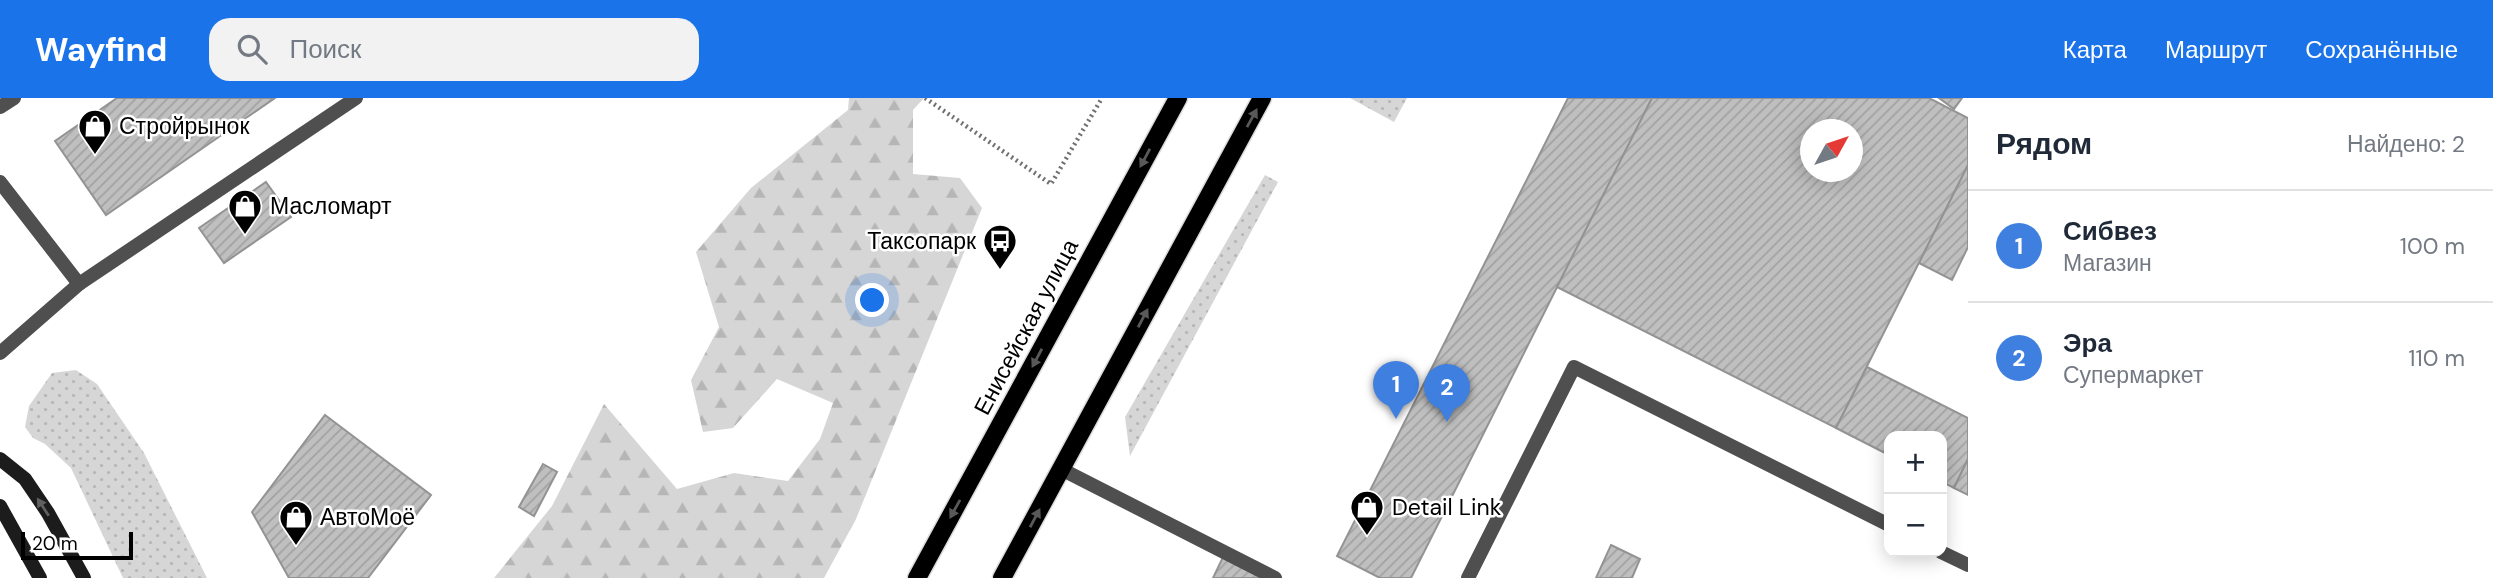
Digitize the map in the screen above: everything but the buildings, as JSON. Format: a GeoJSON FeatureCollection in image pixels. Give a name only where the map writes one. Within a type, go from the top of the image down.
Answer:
{"type":"FeatureCollection","features":[{"type":"Feature","properties":{"kind":"main road","name":"Енисейская улица"},"geometry":{"type":"LineString","coordinates":[[916,578],[1178,98]]}},
{"type":"Feature","properties":{"kind":"main road"},"geometry":{"type":"LineString","coordinates":[[1002,578],[1262,98]]}},
{"type":"Feature","properties":{"kind":"main road"},"geometry":{"type":"LineString","coordinates":[[0,459],[25,480],[48,513],[83,578]]}},
{"type":"Feature","properties":{"kind":"main road"},"geometry":{"type":"LineString","coordinates":[[0,506],[40,578]]}},
{"type":"Feature","properties":{"kind":"street"},"geometry":{"type":"LineString","coordinates":[[0,107],[14,98]]}},
{"type":"Feature","properties":{"kind":"street"},"geometry":{"type":"LineString","coordinates":[[0,353],[79,284],[356,98]]}},
{"type":"Feature","properties":{"kind":"street"},"geometry":{"type":"LineString","coordinates":[[3,191],[79,284]]}},
{"type":"Feature","properties":{"kind":"street"},"geometry":{"type":"LineString","coordinates":[[1468,578],[1574,366],[1884,523]]}},
{"type":"Feature","properties":{"kind":"street"},"geometry":{"type":"LineString","coordinates":[[1061,470],[1275,578]]}},
{"type":"Feature","properties":{"kind":"street"},"geometry":{"type":"LineString","coordinates":[[1947,555],[1968,565]]}},
{"type":"Feature","properties":{"kind":"path"},"geometry":{"type":"LineString","coordinates":[[925,98],[1051,184],[1102,98]]}},
{"type":"Feature","properties":{"kind":"green space"},"geometry":{"type":"Polygon","coordinates":[[[849,98],[924,98],[913,110],[913,174],[960,178],[982,208],[856,519],[824,578],[494,578],[552,506],[604,404],[677,489],[734,473],[788,481],[820,439],[833,403],[777,379],[733,428],[703,432],[691,380],[719,327],[696,252],[751,188],[848,110],[849,98]]]}},
{"type":"Feature","properties":{"kind":"green space"},"geometry":{"type":"Polygon","coordinates":[[[1350,98],[1407,98],[1394,122],[1350,98]]]}},
{"type":"Feature","properties":{"kind":"green space"},"geometry":{"type":"Polygon","coordinates":[[[1265,175],[1278,182],[1130,456],[1125,417],[1265,175]]]}},
{"type":"Feature","properties":{"kind":"green space"},"geometry":{"type":"Polygon","coordinates":[[[76,370],[97,384],[144,453],[207,578],[123,578],[71,468],[45,444],[33,438],[25,427],[29,406],[52,373],[76,370]]]}},
{"type":"Feature","properties":{"kind":"place","name":"Стройрынок"},"geometry":{"type":"Point","coordinates":[95,156]}},
{"type":"Feature","properties":{"kind":"place","name":"Масломарт"},"geometry":{"type":"Point","coordinates":[245,236]}},
{"type":"Feature","properties":{"kind":"place","name":"Таксопарк"},"geometry":{"type":"Point","coordinates":[1000,271]}},
{"type":"Feature","properties":{"kind":"place","name":"Сибвез"},"geometry":{"type":"Point","coordinates":[1396,419]}},
{"type":"Feature","properties":{"kind":"place","name":"Эра"},"geometry":{"type":"Point","coordinates":[1447,422]}},
{"type":"Feature","properties":{"kind":"place","name":"Detail Link"},"geometry":{"type":"Point","coordinates":[1367,537]}},
{"type":"Feature","properties":{"kind":"place","name":"АвтоМоё"},"geometry":{"type":"Point","coordinates":[296,547]}}]}
